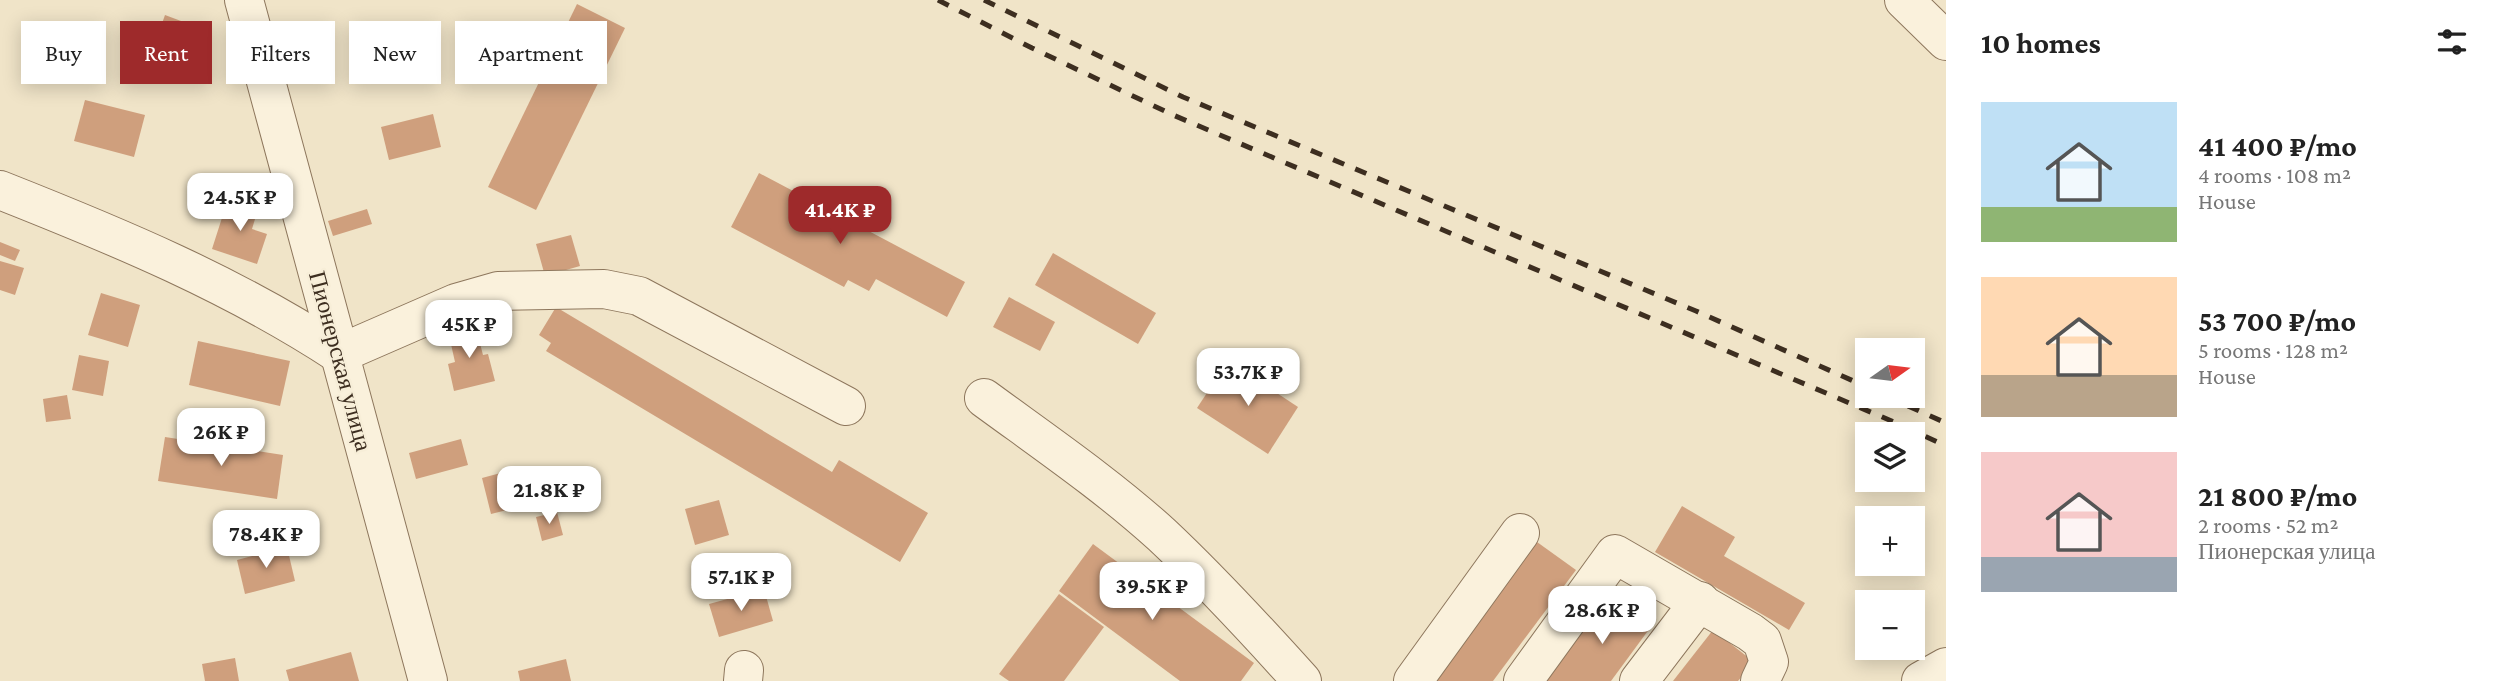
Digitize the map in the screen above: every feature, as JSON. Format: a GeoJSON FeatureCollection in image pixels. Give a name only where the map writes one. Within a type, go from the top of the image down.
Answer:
{"type":"FeatureCollection","features":[{"type":"Feature","properties":{"kind":"street","name":"Пионерская улица"},"geometry":{"type":"LineString","coordinates":[[244,0],[428,681]]}},
{"type":"Feature","properties":{"kind":"street"},"geometry":{"type":"LineString","coordinates":[[1904,0],[1946,41]]}},
{"type":"Feature","properties":{"kind":"street"},"geometry":{"type":"LineString","coordinates":[[0,190],[110,234],[201,275],[287,320],[339,354],[426,315],[477,296],[498,291],[604,289],[639,296],[846,406]]}},
{"type":"Feature","properties":{"kind":"street"},"geometry":{"type":"LineString","coordinates":[[984,398],[1096,481],[1160,534],[1237,609],[1302,681]]}},
{"type":"Feature","properties":{"kind":"street"},"geometry":{"type":"LineString","coordinates":[[1413,681],[1520,533]]}},
{"type":"Feature","properties":{"kind":"street"},"geometry":{"type":"LineString","coordinates":[[1523,681],[1615,554],[1700,601],[1762,641],[1769,662],[1760,681]]}},
{"type":"Feature","properties":{"kind":"street"},"geometry":{"type":"LineString","coordinates":[[1639,681],[1700,601]]}},
{"type":"Feature","properties":{"kind":"street"},"geometry":{"type":"LineString","coordinates":[[1921,681],[1946,667]]}},
{"type":"Feature","properties":{"kind":"building"},"geometry":{"type":"Polygon","coordinates":[[[577,4],[625,28],[607,65],[607,21],[569,21],[577,4]]]}},
{"type":"Feature","properties":{"kind":"building"},"geometry":{"type":"Polygon","coordinates":[[[165,15],[181,21],[163,21],[165,15]]]}},
{"type":"Feature","properties":{"kind":"building"},"geometry":{"type":"Polygon","coordinates":[[[538,84],[598,84],[536,210],[488,187],[538,84]]]}},
{"type":"Feature","properties":{"kind":"building"},"geometry":{"type":"Polygon","coordinates":[[[85,100],[145,115],[134,157],[74,141],[85,100]]]}},
{"type":"Feature","properties":{"kind":"building"},"geometry":{"type":"Polygon","coordinates":[[[433,114],[441,147],[389,160],[381,127],[433,114]]]}},
{"type":"Feature","properties":{"kind":"building"},"geometry":{"type":"Polygon","coordinates":[[[759,173],[965,282],[947,317],[876,279],[869,291],[848,280],[844,287],[731,227],[759,173]]]}},
{"type":"Feature","properties":{"kind":"building"},"geometry":{"type":"Polygon","coordinates":[[[228,199],[258,209],[252,229],[267,234],[257,264],[212,249],[228,199]]]}},
{"type":"Feature","properties":{"kind":"building"},"geometry":{"type":"Polygon","coordinates":[[[367,209],[372,224],[333,236],[328,221],[367,209]]]}},
{"type":"Feature","properties":{"kind":"building"},"geometry":{"type":"Polygon","coordinates":[[[571,235],[580,266],[545,276],[536,244],[571,235]]]}},
{"type":"Feature","properties":{"kind":"building"},"geometry":{"type":"Polygon","coordinates":[[[0,242],[20,250],[15,261],[0,255],[0,242]]]}},
{"type":"Feature","properties":{"kind":"building"},"geometry":{"type":"Polygon","coordinates":[[[1053,253],[1156,313],[1138,344],[1035,285],[1053,253]]]}},
{"type":"Feature","properties":{"kind":"building"},"geometry":{"type":"Polygon","coordinates":[[[0,261],[24,268],[15,295],[0,290],[0,261]]]}},
{"type":"Feature","properties":{"kind":"building"},"geometry":{"type":"Polygon","coordinates":[[[101,293],[140,305],[128,347],[88,335],[101,293]]]}},
{"type":"Feature","properties":{"kind":"building"},"geometry":{"type":"Polygon","coordinates":[[[1009,297],[1055,322],[1040,351],[993,327],[1009,297]]]}},
{"type":"Feature","properties":{"kind":"building"},"geometry":{"type":"Polygon","coordinates":[[[556,307],[832,472],[839,460],[928,513],[900,562],[546,351],[551,343],[539,335],[556,307]]]}},
{"type":"Feature","properties":{"kind":"building"},"geometry":{"type":"Polygon","coordinates":[[[475,324],[483,355],[488,354],[495,381],[454,391],[448,364],[455,362],[448,331],[475,324]]]}},
{"type":"Feature","properties":{"kind":"building"},"geometry":{"type":"Polygon","coordinates":[[[198,341],[290,361],[280,406],[189,385],[198,341]]]}},
{"type":"Feature","properties":{"kind":"building"},"geometry":{"type":"Polygon","coordinates":[[[79,355],[109,361],[103,396],[72,390],[79,355]]]}},
{"type":"Feature","properties":{"kind":"building"},"geometry":{"type":"Polygon","coordinates":[[[1228,361],[1298,407],[1268,454],[1197,408],[1228,361]]]}},
{"type":"Feature","properties":{"kind":"building"},"geometry":{"type":"Polygon","coordinates":[[[67,395],[71,419],[46,422],[43,399],[67,395]]]}},
{"type":"Feature","properties":{"kind":"building"},"geometry":{"type":"Polygon","coordinates":[[[165,437],[283,455],[277,499],[158,481],[165,437]]]}},
{"type":"Feature","properties":{"kind":"building"},"geometry":{"type":"Polygon","coordinates":[[[461,439],[468,465],[416,479],[409,453],[461,439]]]}},
{"type":"Feature","properties":{"kind":"building"},"geometry":{"type":"Polygon","coordinates":[[[523,467],[532,504],[491,514],[482,478],[523,467]]]}},
{"type":"Feature","properties":{"kind":"building"},"geometry":{"type":"Polygon","coordinates":[[[719,500],[729,535],[695,545],[685,509],[719,500]]]}},
{"type":"Feature","properties":{"kind":"building"},"geometry":{"type":"Polygon","coordinates":[[[1682,506],[1735,537],[1724,556],[1805,603],[1789,630],[1655,552],[1682,506]]]}},
{"type":"Feature","properties":{"kind":"building"},"geometry":{"type":"Polygon","coordinates":[[[557,512],[563,535],[542,541],[536,517],[557,512]]]}},
{"type":"Feature","properties":{"kind":"building"},"geometry":{"type":"Polygon","coordinates":[[[1537,542],[1576,570],[1493,681],[1434,681],[1537,542]]]}},
{"type":"Feature","properties":{"kind":"building"},"geometry":{"type":"Polygon","coordinates":[[[1093,544],[1254,663],[1241,681],[1180,681],[1059,591],[1093,544]]]}},
{"type":"Feature","properties":{"kind":"building"},"geometry":{"type":"Polygon","coordinates":[[[287,547],[295,581],[245,594],[237,560],[287,547]]]}},
{"type":"Feature","properties":{"kind":"building"},"geometry":{"type":"Polygon","coordinates":[[[764,589],[773,621],[719,637],[709,604],[764,589]]]}},
{"type":"Feature","properties":{"kind":"building"},"geometry":{"type":"Polygon","coordinates":[[[1059,594],[1104,627],[1064,681],[1009,681],[999,674],[1059,594]]]}},
{"type":"Feature","properties":{"kind":"building"},"geometry":{"type":"Polygon","coordinates":[[[1608,597],[1650,628],[1611,681],[1546,681],[1608,597]]]}},
{"type":"Feature","properties":{"kind":"building"},"geometry":{"type":"Polygon","coordinates":[[[1713,630],[1754,662],[1738,681],[1673,681],[1713,630]]]}},
{"type":"Feature","properties":{"kind":"building"},"geometry":{"type":"Polygon","coordinates":[[[351,652],[359,681],[289,681],[286,670],[351,652]]]}},
{"type":"Feature","properties":{"kind":"building"},"geometry":{"type":"Polygon","coordinates":[[[235,658],[239,681],[205,681],[202,664],[235,658]]]}},
{"type":"Feature","properties":{"kind":"building"},"geometry":{"type":"Polygon","coordinates":[[[566,659],[571,681],[520,681],[518,671],[566,659]]]}},
{"type":"Feature","properties":{"kind":"railway"},"geometry":{"type":"LineString","coordinates":[[938,0],[1173,115],[1946,446]]}},
{"type":"Feature","properties":{"kind":"railway"},"geometry":{"type":"LineString","coordinates":[[984,0],[1183,97],[1696,311],[1855,382]]}},
{"type":"Feature","properties":{"kind":"railway"},"geometry":{"type":"LineString","coordinates":[[1913,408],[1946,423]]}}]}
